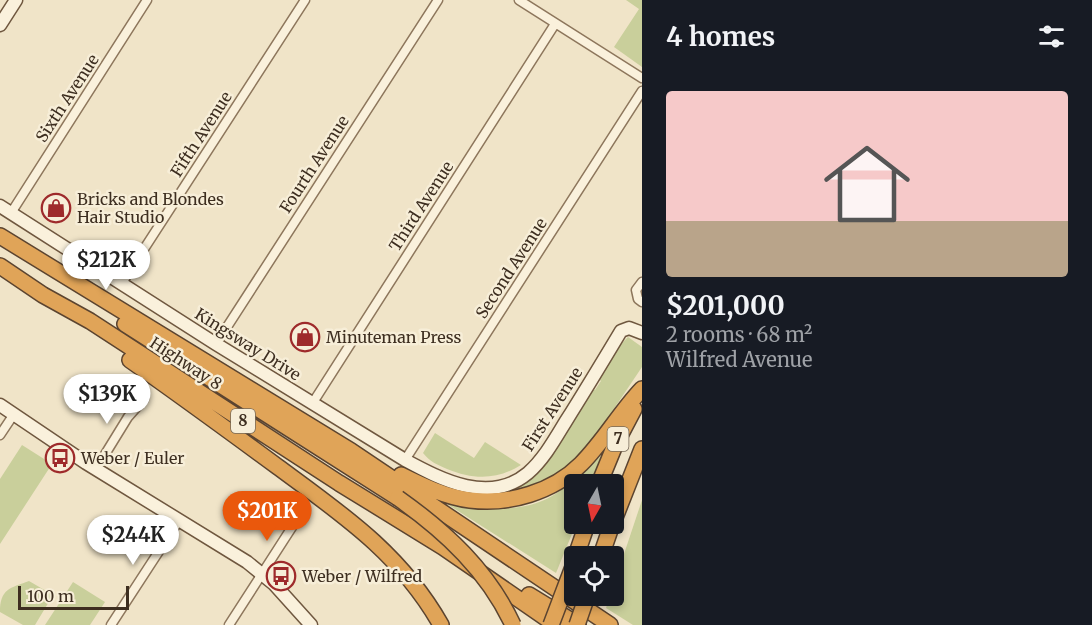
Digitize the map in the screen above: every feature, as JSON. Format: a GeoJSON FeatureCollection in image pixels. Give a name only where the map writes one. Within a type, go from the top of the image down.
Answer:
{"type":"FeatureCollection","features":[{"type":"Feature","properties":{"kind":"highway","name":"Highway 8"},"geometry":{"type":"LineString","coordinates":[[0,236],[351,451]]}},
{"type":"Feature","properties":{"kind":"highway"},"geometry":{"type":"LineString","coordinates":[[0,241],[63,285],[429,520],[461,549],[486,578],[513,625]]}},
{"type":"Feature","properties":{"kind":"highway","name":"Highway 8"},"geometry":{"type":"LineString","coordinates":[[0,266],[443,547]]}},
{"type":"Feature","properties":{"kind":"highway"},"geometry":{"type":"LineString","coordinates":[[43,295],[86,329],[198,407],[366,533],[401,568],[441,625]]}},
{"type":"Feature","properties":{"kind":"highway"},"geometry":{"type":"LineString","coordinates":[[351,451],[416,483],[446,494],[470,500],[510,499],[546,488],[562,480],[579,466],[642,389]]}},
{"type":"Feature","properties":{"kind":"highway","name":"7"},"geometry":{"type":"LineString","coordinates":[[603,474],[615,445],[642,396]]}},
{"type":"Feature","properties":{"kind":"highway","name":"7"},"geometry":{"type":"LineString","coordinates":[[624,494],[642,449]]}},
{"type":"Feature","properties":{"kind":"highway"},"geometry":{"type":"LineString","coordinates":[[351,451],[610,625]]}},
{"type":"Feature","properties":{"kind":"highway"},"geometry":{"type":"LineString","coordinates":[[443,547],[554,625],[564,594]]}},
{"type":"Feature","properties":{"kind":"highway"},"geometry":{"type":"LineString","coordinates":[[443,547],[494,574],[577,625],[585,606]]}},
{"type":"Feature","properties":{"kind":"highway"},"geometry":{"type":"LineString","coordinates":[[584,625],[587,606]]}},
{"type":"Feature","properties":{"kind":"street"},"geometry":{"type":"LineString","coordinates":[[0,25],[16,0]]}},
{"type":"Feature","properties":{"kind":"street","name":"Sixth Avenue"},"geometry":{"type":"LineString","coordinates":[[5,209],[147,0]]}},
{"type":"Feature","properties":{"kind":"street","name":"Fifth Avenue"},"geometry":{"type":"LineString","coordinates":[[122,284],[305,0]]}},
{"type":"Feature","properties":{"kind":"street","name":"Fourth Avenue"},"geometry":{"type":"LineString","coordinates":[[216,344],[438,0]]}},
{"type":"Feature","properties":{"kind":"street"},"geometry":{"type":"LineString","coordinates":[[519,0],[642,78]]}},
{"type":"Feature","properties":{"kind":"street","name":"Third Avenue"},"geometry":{"type":"LineString","coordinates":[[312,404],[555,24]]}},
{"type":"Feature","properties":{"kind":"street","name":"Second Avenue"},"geometry":{"type":"LineString","coordinates":[[405,460],[642,92]]}},
{"type":"Feature","properties":{"kind":"street","name":"Kingsway Drive"},"geometry":{"type":"LineString","coordinates":[[5,209],[216,344],[405,460],[437,477],[464,486],[488,489]]}},
{"type":"Feature","properties":{"kind":"street"},"geometry":{"type":"LineString","coordinates":[[642,282],[636,290],[638,299],[642,302]]}},
{"type":"Feature","properties":{"kind":"street","name":"First Avenue"},"geometry":{"type":"LineString","coordinates":[[488,489],[516,482],[530,472],[549,449],[621,331],[629,328],[642,333]]}},
{"type":"Feature","properties":{"kind":"street"},"geometry":{"type":"LineString","coordinates":[[96,469],[128,417],[144,399]]}},
{"type":"Feature","properties":{"kind":"street"},"geometry":{"type":"LineString","coordinates":[[0,405],[178,522],[228,549],[262,574],[311,625]]}},
{"type":"Feature","properties":{"kind":"street"},"geometry":{"type":"LineString","coordinates":[[0,435],[14,414]]}},
{"type":"Feature","properties":{"kind":"street"},"geometry":{"type":"LineString","coordinates":[[111,625],[178,522]]}},
{"type":"Feature","properties":{"kind":"street"},"geometry":{"type":"LineString","coordinates":[[229,625],[294,524]]}},
{"type":"Feature","properties":{"kind":"green space"},"geometry":{"type":"Polygon","coordinates":[[[626,0],[642,0],[642,67],[614,47],[639,9],[626,0]]]}},
{"type":"Feature","properties":{"kind":"green space"},"geometry":{"type":"Polygon","coordinates":[[[628,337],[642,347],[642,367],[595,437],[574,461],[554,476],[510,495],[477,492],[519,485],[592,388],[595,390],[601,381],[598,379],[617,348],[628,337]]]}},
{"type":"Feature","properties":{"kind":"green space"},"geometry":{"type":"Polygon","coordinates":[[[435,433],[474,458],[485,442],[521,465],[494,476],[476,477],[457,473],[437,465],[423,453],[435,433]]]}},
{"type":"Feature","properties":{"kind":"green space"},"geometry":{"type":"Polygon","coordinates":[[[22,445],[52,464],[0,544],[0,479],[22,445]]]}},
{"type":"Feature","properties":{"kind":"green space"},"geometry":{"type":"Polygon","coordinates":[[[606,451],[596,474],[581,474],[606,451]]]}},
{"type":"Feature","properties":{"kind":"green space"},"geometry":{"type":"Polygon","coordinates":[[[564,487],[564,534],[572,534],[567,546],[564,546],[564,553],[556,573],[447,504],[500,509],[514,508],[540,502],[564,487]]]}},
{"type":"Feature","properties":{"kind":"green space"},"geometry":{"type":"Polygon","coordinates":[[[642,500],[642,625],[633,625],[606,608],[607,606],[624,606],[624,554],[642,500]]]}},
{"type":"Feature","properties":{"kind":"green space"},"geometry":{"type":"Polygon","coordinates":[[[29,581],[53,595],[35,625],[23,625],[0,612],[0,604],[7,590],[29,581]]]}},
{"type":"Feature","properties":{"kind":"green space"},"geometry":{"type":"Polygon","coordinates":[[[73,582],[105,602],[90,625],[45,625],[73,582]]]}},
{"type":"Feature","properties":{"kind":"place","name":"Bricks and Blondes Hair Studio"},"geometry":{"type":"Point","coordinates":[56,208]}},
{"type":"Feature","properties":{"kind":"place","name":"Minuteman Press"},"geometry":{"type":"Point","coordinates":[305,337]}},
{"type":"Feature","properties":{"kind":"place","name":"Weber / Euler"},"geometry":{"type":"Point","coordinates":[60,458]}},
{"type":"Feature","properties":{"kind":"place","name":"Weber / Wilfred"},"geometry":{"type":"Point","coordinates":[281,576]}}]}
